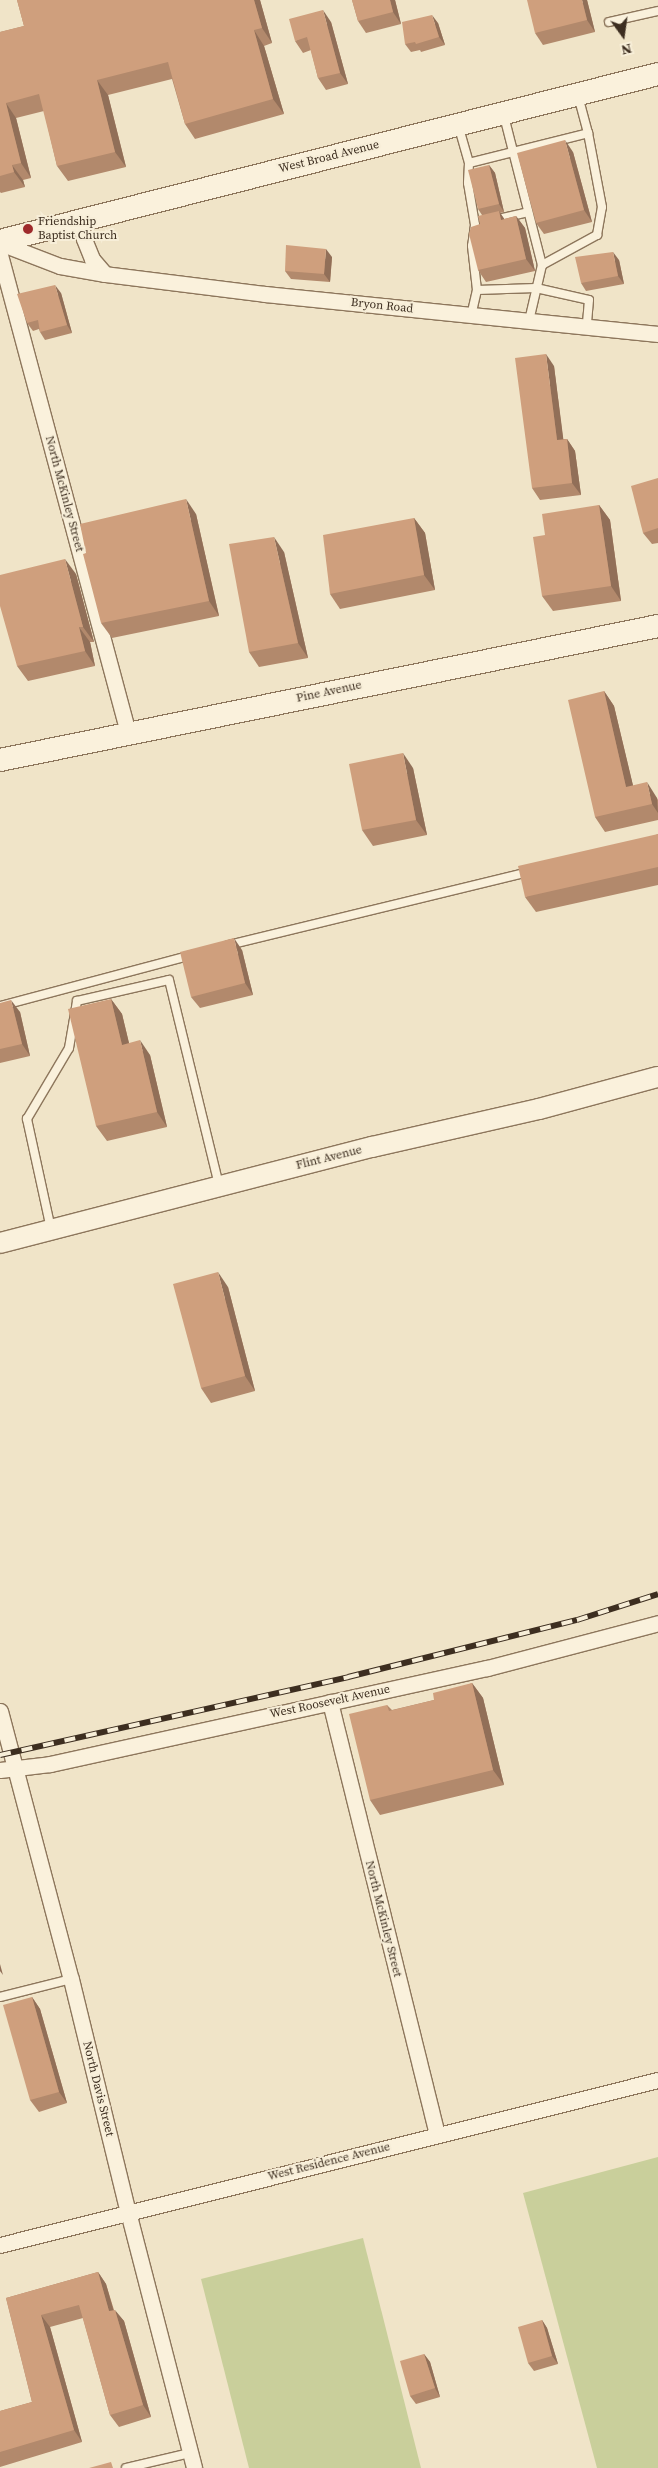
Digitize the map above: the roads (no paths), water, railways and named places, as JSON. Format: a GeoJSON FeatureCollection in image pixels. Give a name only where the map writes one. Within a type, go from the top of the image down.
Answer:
{"type":"FeatureCollection","features":[{"type":"Feature","properties":{"kind":"main road","name":"West Broad Avenue"},"geometry":{"type":"LineString","coordinates":[[0,242],[80,220],[658,74]]}},
{"type":"Feature","properties":{"kind":"main road","name":"Pine Avenue"},"geometry":{"type":"LineString","coordinates":[[0,760],[658,626]]}},
{"type":"Feature","properties":{"kind":"street"},"geometry":{"type":"LineString","coordinates":[[80,220],[84,239],[92,259],[106,274]]}},
{"type":"Feature","properties":{"kind":"street","name":"Bryon Road"},"geometry":{"type":"LineString","coordinates":[[0,242],[60,266],[106,274],[265,294],[587,325],[658,334]]}},
{"type":"Feature","properties":{"kind":"street","name":"North McKinley Street"},"geometry":{"type":"LineString","coordinates":[[0,255],[128,734]]}},
{"type":"Feature","properties":{"kind":"street","name":"Flint Avenue"},"geometry":{"type":"LineString","coordinates":[[0,1243],[372,1147],[539,1109],[658,1077]]}},
{"type":"Feature","properties":{"kind":"street","name":"West Roosevelt Avenue"},"geometry":{"type":"LineString","coordinates":[[0,1770],[50,1764],[487,1668],[658,1623]]}},
{"type":"Feature","properties":{"kind":"street","name":"North McKinley Street"},"geometry":{"type":"LineString","coordinates":[[330,1702],[437,2135]]}},
{"type":"Feature","properties":{"kind":"street","name":"North Davis Street"},"geometry":{"type":"LineString","coordinates":[[0,1711],[3,1737],[16,1768],[72,1979],[128,2212],[194,2468]]}},
{"type":"Feature","properties":{"kind":"street","name":"West Residence Avenue"},"geometry":{"type":"LineString","coordinates":[[0,2245],[658,2080]]}},
{"type":"Feature","properties":{"kind":"lane"},"geometry":{"type":"LineString","coordinates":[[609,22],[658,11]]}},
{"type":"Feature","properties":{"kind":"lane"},"geometry":{"type":"LineString","coordinates":[[542,265],[597,235],[602,207],[588,133],[578,94]]}},
{"type":"Feature","properties":{"kind":"lane"},"geometry":{"type":"LineString","coordinates":[[503,113],[542,265],[529,320]]}},
{"type":"Feature","properties":{"kind":"lane"},"geometry":{"type":"LineString","coordinates":[[458,124],[469,163],[468,183],[475,225],[472,246],[477,290],[471,315]]}},
{"type":"Feature","properties":{"kind":"lane"},"geometry":{"type":"LineString","coordinates":[[469,163],[588,133]]}},
{"type":"Feature","properties":{"kind":"lane"},"geometry":{"type":"LineString","coordinates":[[475,225],[528,212]]}},
{"type":"Feature","properties":{"kind":"lane"},"geometry":{"type":"LineString","coordinates":[[477,290],[536,288],[589,300],[587,325]]}},
{"type":"Feature","properties":{"kind":"lane"},"geometry":{"type":"LineString","coordinates":[[219,948],[534,871]]}},
{"type":"Feature","properties":{"kind":"lane"},"geometry":{"type":"LineString","coordinates":[[0,1006],[200,953]]}},
{"type":"Feature","properties":{"kind":"lane"},"geometry":{"type":"LineString","coordinates":[[51,1230],[27,1120],[69,1048],[77,1001],[169,980],[220,1186]]}},
{"type":"Feature","properties":{"kind":"lane"},"geometry":{"type":"LineString","coordinates":[[0,1997],[72,1979]]}},
{"type":"Feature","properties":{"kind":"lane"},"geometry":{"type":"LineString","coordinates":[[126,2468],[190,2453]]}},
{"type":"Feature","properties":{"kind":"railway"},"geometry":{"type":"LineString","coordinates":[[0,1755],[348,1677],[577,1620],[658,1594]]}},
{"type":"Feature","properties":{"kind":"place","name":"Friendship Baptist Church"},"geometry":{"type":"Point","coordinates":[28,229]}}]}
